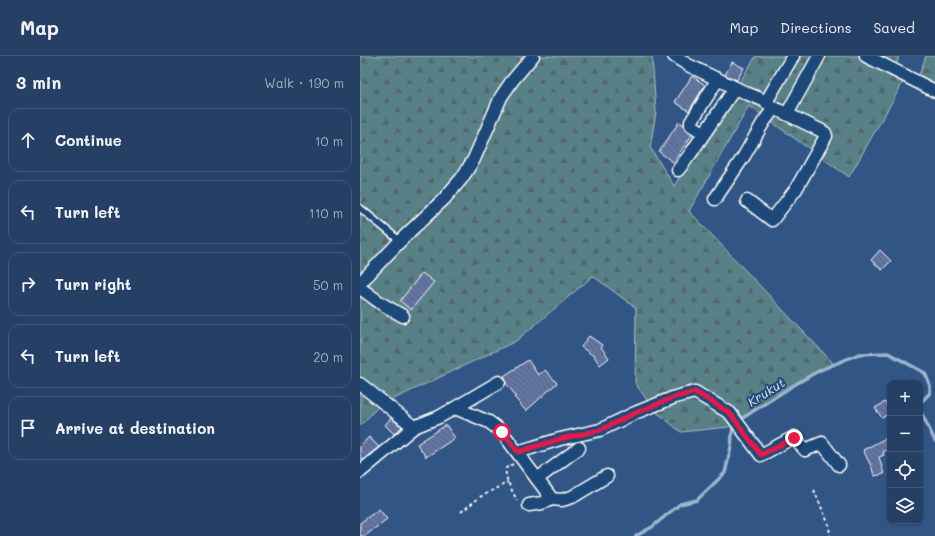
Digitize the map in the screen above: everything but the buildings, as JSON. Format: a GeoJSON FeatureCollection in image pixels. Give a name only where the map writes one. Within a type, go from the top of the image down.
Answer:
{"type":"FeatureCollection","features":[{"type":"Feature","properties":{"kind":"street"},"geometry":{"type":"LineString","coordinates":[[360,283],[400,240],[444,198],[462,178],[474,159],[501,97],[533,56]]}},
{"type":"Feature","properties":{"kind":"street"},"geometry":{"type":"LineString","coordinates":[[674,56],[688,65],[763,100],[825,133],[826,136],[796,189],[772,220],[747,201]]}},
{"type":"Feature","properties":{"kind":"street"},"geometry":{"type":"LineString","coordinates":[[716,199],[763,123],[793,56]]}},
{"type":"Feature","properties":{"kind":"street"},"geometry":{"type":"LineString","coordinates":[[787,114],[818,56]]}},
{"type":"Feature","properties":{"kind":"street"},"geometry":{"type":"LineString","coordinates":[[866,56],[935,91]]}},
{"type":"Feature","properties":{"kind":"street"},"geometry":{"type":"LineString","coordinates":[[699,130],[691,124],[691,122],[718,79]]}},
{"type":"Feature","properties":{"kind":"street"},"geometry":{"type":"LineString","coordinates":[[678,170],[692,154],[736,88]]}},
{"type":"Feature","properties":{"kind":"street"},"geometry":{"type":"LineString","coordinates":[[360,288],[382,304],[403,316]]}},
{"type":"Feature","properties":{"kind":"street"},"geometry":{"type":"LineString","coordinates":[[360,472],[414,427],[439,417],[499,382]]}},
{"type":"Feature","properties":{"kind":"street"},"geometry":{"type":"LineString","coordinates":[[360,384],[414,427]]}},
{"type":"Feature","properties":{"kind":"street"},"geometry":{"type":"LineString","coordinates":[[520,455],[560,439],[600,430],[635,413],[675,397],[695,392],[730,413],[761,455],[794,438],[806,450],[822,443],[839,466]]}},
{"type":"Feature","properties":{"kind":"street"},"geometry":{"type":"LineString","coordinates":[[455,408],[489,422],[502,432],[552,499]]}},
{"type":"Feature","properties":{"kind":"street"},"geometry":{"type":"LineString","coordinates":[[537,479],[579,448]]}},
{"type":"Feature","properties":{"kind":"street"},"geometry":{"type":"LineString","coordinates":[[529,505],[542,503],[552,499],[562,500],[572,497],[607,476]]}},
{"type":"Feature","properties":{"kind":"lane"},"geometry":{"type":"LineString","coordinates":[[360,208],[400,240]]}},
{"type":"Feature","properties":{"kind":"path"},"geometry":{"type":"LineString","coordinates":[[517,501],[508,482],[505,471],[506,468],[520,455]]}},
{"type":"Feature","properties":{"kind":"path"},"geometry":{"type":"LineString","coordinates":[[461,512],[480,497],[508,482]]}},
{"type":"Feature","properties":{"kind":"path"},"geometry":{"type":"LineString","coordinates":[[814,490],[830,525],[830,536]]}},
{"type":"Feature","properties":{"kind":"green space"},"geometry":{"type":"Polygon","coordinates":[[[360,56],[652,56],[656,112],[650,147],[674,186],[756,56],[899,56],[896,66],[910,70],[849,177],[749,106],[689,211],[835,365],[804,378],[729,427],[681,432],[654,410],[635,383],[636,308],[593,276],[516,341],[379,406],[360,426],[360,56]]]}},
{"type":"Feature","properties":{"kind":"green space"},"geometry":{"type":"Polygon","coordinates":[[[926,56],[935,56],[935,85],[919,75],[926,56]]]}},
{"type":"Feature","properties":{"kind":"waterway","name":"Krukut"},"geometry":{"type":"LineString","coordinates":[[738,421],[818,371],[859,354],[888,353],[925,373],[930,386],[930,393],[923,400]]}},
{"type":"Feature","properties":{"kind":"waterway","name":"Krukut"},"geometry":{"type":"LineString","coordinates":[[923,416],[935,441]]}},
{"type":"Feature","properties":{"kind":"waterway","name":"Krukut"},"geometry":{"type":"LineString","coordinates":[[636,536],[652,527],[680,504],[697,500],[725,473],[731,447],[733,424]]}},
{"type":"Feature","properties":{"kind":"route"},"geometry":{"type":"LineString","coordinates":[[502,432],[518,452],[560,439],[600,430],[635,413],[675,397],[695,392],[730,413],[761,455],[794,438]]}}]}
